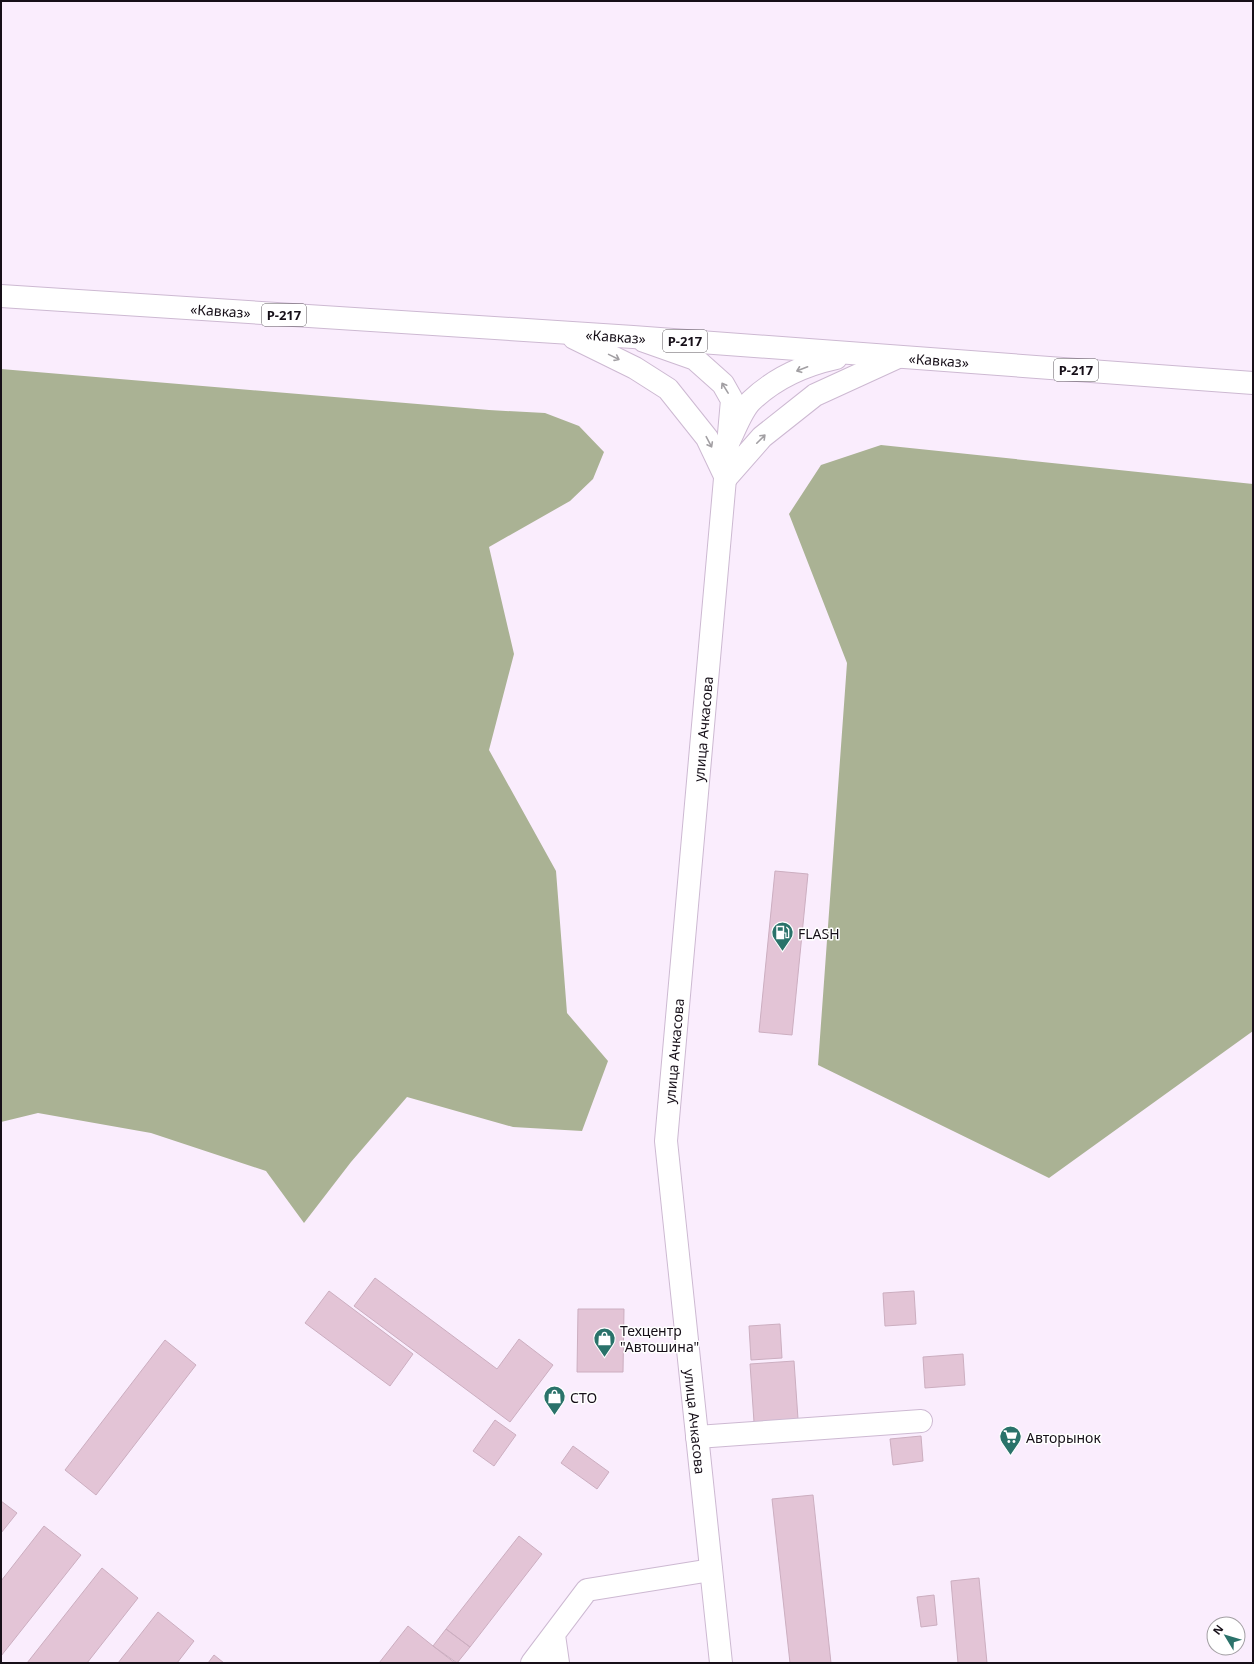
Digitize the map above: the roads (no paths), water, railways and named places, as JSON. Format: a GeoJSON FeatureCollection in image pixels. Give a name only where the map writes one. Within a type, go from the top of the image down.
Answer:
{"type":"FeatureCollection","features":[{"type":"Feature","properties":{"kind":"main road","name":"«Кавказ»"},"geometry":{"type":"LineString","coordinates":[[1,296],[566,334],[633,337],[1253,383]]}},
{"type":"Feature","properties":{"kind":"main road"},"geometry":{"type":"LineString","coordinates":[[566,334],[635,368],[668,389],[708,438],[726,478],[762,438],[816,395],[898,357]]}},
{"type":"Feature","properties":{"kind":"main road","name":"улица Ачкасова"},"geometry":{"type":"LineString","coordinates":[[633,337],[695,358],[723,384],[732,400],[730,439],[666,1141],[721,1663]]}},
{"type":"Feature","properties":{"kind":"main road"},"geometry":{"type":"LineString","coordinates":[[730,439],[750,402],[786,374],[819,362],[853,354]]}},
{"type":"Feature","properties":{"kind":"main road"},"geometry":{"type":"LineString","coordinates":[[697,1437],[921,1421]]}},
{"type":"Feature","properties":{"kind":"main road"},"geometry":{"type":"LineString","coordinates":[[532,1663],[587,1590],[711,1570]]}},
{"type":"Feature","properties":{"kind":"main road"},"geometry":{"type":"LineString","coordinates":[[554,1635],[558,1663]]}},
{"type":"Feature","properties":{"kind":"place","name":"FLASH"},"geometry":{"type":"Point","coordinates":[783,952]}},
{"type":"Feature","properties":{"kind":"place","name":"Техцентр \"Автошина\""},"geometry":{"type":"Point","coordinates":[605,1358]}},
{"type":"Feature","properties":{"kind":"place","name":"СТО"},"geometry":{"type":"Point","coordinates":[554,1416]}},
{"type":"Feature","properties":{"kind":"place","name":"Авторынок"},"geometry":{"type":"Point","coordinates":[1011,1456]}}]}
